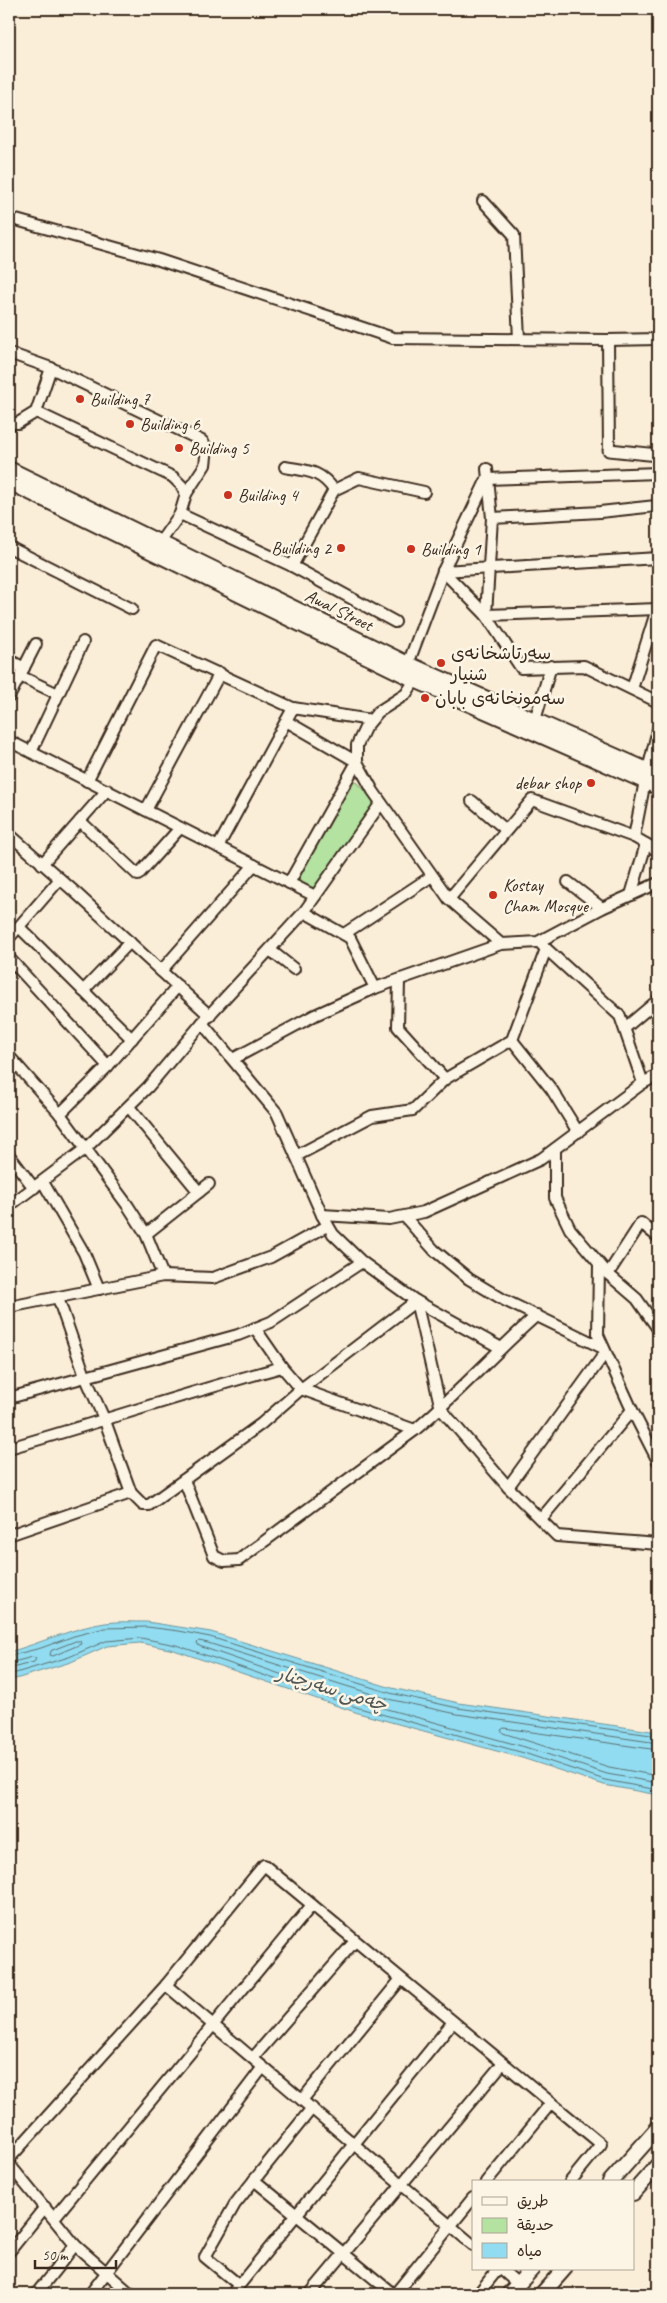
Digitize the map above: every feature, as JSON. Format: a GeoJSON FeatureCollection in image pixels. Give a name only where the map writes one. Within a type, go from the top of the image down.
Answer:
{"type":"FeatureCollection","features":[{"type":"Feature","properties":{"kind":"main road","name":"Awal Street"},"geometry":{"type":"LineString","coordinates":[[9,469],[157,548],[415,680],[653,778]]}},
{"type":"Feature","properties":{"kind":"main road","name":"Awal Street"},"geometry":{"type":"LineString","coordinates":[[9,482],[534,720],[653,778]]}},
{"type":"Feature","properties":{"kind":"main road"},"geometry":{"type":"LineString","coordinates":[[612,2180],[658,2128]]}},
{"type":"Feature","properties":{"kind":"main road"},"geometry":{"type":"LineString","coordinates":[[634,2192],[658,2165]]}},
{"type":"Feature","properties":{"kind":"main road"},"geometry":{"type":"LineString","coordinates":[[514,2289],[531,2270]]}},
{"type":"Feature","properties":{"kind":"main road"},"geometry":{"type":"LineString","coordinates":[[542,2294],[563,2270]]}},
{"type":"Feature","properties":{"kind":"street"},"geometry":{"type":"LineString","coordinates":[[483,202],[514,235],[519,339]]}},
{"type":"Feature","properties":{"kind":"street"},"geometry":{"type":"LineString","coordinates":[[9,218],[159,260],[393,338],[658,339]]}},
{"type":"Feature","properties":{"kind":"street"},"geometry":{"type":"LineString","coordinates":[[608,340],[609,450],[658,455]]}},
{"type":"Feature","properties":{"kind":"street"},"geometry":{"type":"LineString","coordinates":[[9,353],[51,368],[202,441],[207,448],[205,465],[186,494],[180,514],[157,548]]}},
{"type":"Feature","properties":{"kind":"street"},"geometry":{"type":"LineString","coordinates":[[9,423],[18,423],[36,412],[51,368]]}},
{"type":"Feature","properties":{"kind":"street"},"geometry":{"type":"LineString","coordinates":[[36,412],[173,477],[182,486],[186,494]]}},
{"type":"Feature","properties":{"kind":"street"},"geometry":{"type":"LineString","coordinates":[[285,467],[318,473],[328,481],[334,490]]}},
{"type":"Feature","properties":{"kind":"street"},"geometry":{"type":"LineString","coordinates":[[487,474],[658,473]]}},
{"type":"Feature","properties":{"kind":"street"},"geometry":{"type":"LineString","coordinates":[[486,615],[492,518],[487,474]]}},
{"type":"Feature","properties":{"kind":"street"},"geometry":{"type":"LineString","coordinates":[[408,664],[443,571],[487,474]]}},
{"type":"Feature","properties":{"kind":"street"},"geometry":{"type":"LineString","coordinates":[[292,566],[334,490],[359,478],[424,492]]}},
{"type":"Feature","properties":{"kind":"street"},"geometry":{"type":"LineString","coordinates":[[492,518],[600,512],[656,506],[658,502]]}},
{"type":"Feature","properties":{"kind":"street"},"geometry":{"type":"LineString","coordinates":[[180,514],[292,566],[395,622]]}},
{"type":"Feature","properties":{"kind":"street"},"geometry":{"type":"LineString","coordinates":[[9,547],[132,609]]}},
{"type":"Feature","properties":{"kind":"street"},"geometry":{"type":"LineString","coordinates":[[443,571],[658,558]]}},
{"type":"Feature","properties":{"kind":"street"},"geometry":{"type":"LineString","coordinates":[[443,571],[486,615],[521,668],[584,666],[658,702]]}},
{"type":"Feature","properties":{"kind":"street"},"geometry":{"type":"LineString","coordinates":[[486,615],[658,609],[632,689]]}},
{"type":"Feature","properties":{"kind":"street"},"geometry":{"type":"LineString","coordinates":[[31,752],[83,642]]}},
{"type":"Feature","properties":{"kind":"street"},"geometry":{"type":"LineString","coordinates":[[9,698],[36,644]]}},
{"type":"Feature","properties":{"kind":"street"},"geometry":{"type":"LineString","coordinates":[[88,781],[156,645],[293,708],[371,720]]}},
{"type":"Feature","properties":{"kind":"street"},"geometry":{"type":"LineString","coordinates":[[9,660],[22,672],[58,694]]}},
{"type":"Feature","properties":{"kind":"street"},"geometry":{"type":"LineString","coordinates":[[534,720],[551,666]]}},
{"type":"Feature","properties":{"kind":"street"},"geometry":{"type":"LineString","coordinates":[[146,810],[220,673]]}},
{"type":"Feature","properties":{"kind":"street"},"geometry":{"type":"LineString","coordinates":[[289,883],[357,762],[357,745],[371,720],[378,712],[406,694],[415,680]]}},
{"type":"Feature","properties":{"kind":"street"},"geometry":{"type":"LineString","coordinates":[[218,847],[293,708]]}},
{"type":"Feature","properties":{"kind":"street"},"geometry":{"type":"LineString","coordinates":[[286,721],[357,762],[381,803],[449,899],[501,944]]}},
{"type":"Feature","properties":{"kind":"street"},"geometry":{"type":"LineString","coordinates":[[634,837],[653,778],[658,729]]}},
{"type":"Feature","properties":{"kind":"street"},"geometry":{"type":"LineString","coordinates":[[9,741],[315,896]]}},
{"type":"Feature","properties":{"kind":"street"},"geometry":{"type":"LineString","coordinates":[[42,864],[107,790]]}},
{"type":"Feature","properties":{"kind":"street"},"geometry":{"type":"LineString","coordinates":[[449,899],[532,800],[634,837],[658,851]]}},
{"type":"Feature","properties":{"kind":"street"},"geometry":{"type":"LineString","coordinates":[[472,801],[506,830]]}},
{"type":"Feature","properties":{"kind":"street"},"geometry":{"type":"LineString","coordinates":[[9,1206],[85,1149],[129,1107],[304,912],[381,803]]}},
{"type":"Feature","properties":{"kind":"street"},"geometry":{"type":"LineString","coordinates":[[80,821],[138,875],[180,828]]}},
{"type":"Feature","properties":{"kind":"street"},"geometry":{"type":"LineString","coordinates":[[9,834],[178,986],[206,1019],[234,1059],[277,1114],[327,1226],[362,1262],[416,1301],[501,1348]]}},
{"type":"Feature","properties":{"kind":"street"},"geometry":{"type":"LineString","coordinates":[[631,895],[646,844]]}},
{"type":"Feature","properties":{"kind":"street"},"geometry":{"type":"LineString","coordinates":[[161,971],[254,865]]}},
{"type":"Feature","properties":{"kind":"street"},"geometry":{"type":"LineString","coordinates":[[344,934],[432,876]]}},
{"type":"Feature","properties":{"kind":"street"},"geometry":{"type":"LineString","coordinates":[[9,938],[60,879]]}},
{"type":"Feature","properties":{"kind":"street"},"geometry":{"type":"LineString","coordinates":[[568,882],[602,908]]}},
{"type":"Feature","properties":{"kind":"street"},"geometry":{"type":"LineString","coordinates":[[234,1059],[314,1015],[375,988],[501,944],[538,942],[602,908],[658,883]]}},
{"type":"Feature","properties":{"kind":"street"},"geometry":{"type":"LineString","coordinates":[[304,912],[350,938],[375,988]]}},
{"type":"Feature","properties":{"kind":"street"},"geometry":{"type":"LineString","coordinates":[[18,927],[132,1039]]}},
{"type":"Feature","properties":{"kind":"street"},"geometry":{"type":"LineString","coordinates":[[83,990],[130,942]]}},
{"type":"Feature","properties":{"kind":"street"},"geometry":{"type":"LineString","coordinates":[[538,942],[620,1016],[643,1083]]}},
{"type":"Feature","properties":{"kind":"street"},"geometry":{"type":"LineString","coordinates":[[296,1156],[372,1116],[413,1110],[445,1079],[512,1040],[546,949]]}},
{"type":"Feature","properties":{"kind":"street"},"geometry":{"type":"LineString","coordinates":[[270,950],[294,969]]}},
{"type":"Feature","properties":{"kind":"street"},"geometry":{"type":"LineString","coordinates":[[9,958],[108,1066]]}},
{"type":"Feature","properties":{"kind":"street"},"geometry":{"type":"LineString","coordinates":[[399,981],[398,1027],[445,1079]]}},
{"type":"Feature","properties":{"kind":"street"},"geometry":{"type":"LineString","coordinates":[[60,1114],[108,1066],[178,986]]}},
{"type":"Feature","properties":{"kind":"street"},"geometry":{"type":"LineString","coordinates":[[625,1028],[658,1000]]}},
{"type":"Feature","properties":{"kind":"street"},"geometry":{"type":"LineString","coordinates":[[512,1040],[552,1090],[578,1132]]}},
{"type":"Feature","properties":{"kind":"street"},"geometry":{"type":"LineString","coordinates":[[9,1056],[60,1114],[128,1206],[146,1234],[163,1276]]}},
{"type":"Feature","properties":{"kind":"street"},"geometry":{"type":"LineString","coordinates":[[322,1215],[380,1219],[406,1217],[424,1212],[522,1169],[555,1149],[643,1083],[658,1074]]}},
{"type":"Feature","properties":{"kind":"street"},"geometry":{"type":"LineString","coordinates":[[129,1107],[199,1192]]}},
{"type":"Feature","properties":{"kind":"street"},"geometry":{"type":"LineString","coordinates":[[555,1149],[555,1198],[570,1229],[608,1274],[637,1300],[658,1329]]}},
{"type":"Feature","properties":{"kind":"street"},"geometry":{"type":"LineString","coordinates":[[9,1155],[38,1185],[84,1253],[99,1289]]}},
{"type":"Feature","properties":{"kind":"street"},"geometry":{"type":"LineString","coordinates":[[146,1234],[209,1184]]}},
{"type":"Feature","properties":{"kind":"street"},"geometry":{"type":"LineString","coordinates":[[406,1217],[434,1250],[468,1279],[604,1351]]}},
{"type":"Feature","properties":{"kind":"street"},"geometry":{"type":"LineString","coordinates":[[608,1274],[641,1223],[657,1233]]}},
{"type":"Feature","properties":{"kind":"street"},"geometry":{"type":"LineString","coordinates":[[9,1307],[163,1276],[213,1278],[271,1257],[327,1226]]}},
{"type":"Feature","properties":{"kind":"street"},"geometry":{"type":"LineString","coordinates":[[9,1398],[238,1335],[271,1322],[362,1262]]}},
{"type":"Feature","properties":{"kind":"street"},"geometry":{"type":"LineString","coordinates":[[599,1264],[597,1328],[604,1351],[658,1462]]}},
{"type":"Feature","properties":{"kind":"street"},"geometry":{"type":"LineString","coordinates":[[58,1298],[85,1376],[105,1421],[131,1493],[138,1502],[149,1505],[261,1424],[301,1389],[416,1301]]}},
{"type":"Feature","properties":{"kind":"street"},"geometry":{"type":"LineString","coordinates":[[416,1301],[441,1409],[508,1487],[557,1536],[658,1544]]}},
{"type":"Feature","properties":{"kind":"street"},"geometry":{"type":"LineString","coordinates":[[184,1480],[214,1556],[224,1561],[239,1560],[441,1409],[501,1348],[537,1315]]}},
{"type":"Feature","properties":{"kind":"street"},"geometry":{"type":"LineString","coordinates":[[255,1328],[282,1367],[301,1389],[415,1430]]}},
{"type":"Feature","properties":{"kind":"street"},"geometry":{"type":"LineString","coordinates":[[508,1487],[604,1351]]}},
{"type":"Feature","properties":{"kind":"street"},"geometry":{"type":"LineString","coordinates":[[9,1448],[105,1421],[190,1392],[282,1367]]}},
{"type":"Feature","properties":{"kind":"street"},"geometry":{"type":"LineString","coordinates":[[541,1519],[632,1410]]}},
{"type":"Feature","properties":{"kind":"street"},"geometry":{"type":"LineString","coordinates":[[9,1535],[131,1493]]}},
{"type":"Feature","properties":{"kind":"street"},"geometry":{"type":"LineString","coordinates":[[9,2159],[166,1985],[264,1865],[601,2144],[572,2180]]}},
{"type":"Feature","properties":{"kind":"street"},"geometry":{"type":"LineString","coordinates":[[54,2218],[312,1905]]}},
{"type":"Feature","properties":{"kind":"street"},"geometry":{"type":"LineString","coordinates":[[253,2058],[356,1941]]}},
{"type":"Feature","properties":{"kind":"street"},"geometry":{"type":"LineString","coordinates":[[302,2100],[402,1979]]}},
{"type":"Feature","properties":{"kind":"street"},"geometry":{"type":"LineString","coordinates":[[166,1985],[472,2244]]}},
{"type":"Feature","properties":{"kind":"street"},"geometry":{"type":"LineString","coordinates":[[232,2294],[454,2022]]}},
{"type":"Feature","properties":{"kind":"street"},"geometry":{"type":"LineString","coordinates":[[310,2294],[503,2063]]}},
{"type":"Feature","properties":{"kind":"street"},"geometry":{"type":"LineString","coordinates":[[90,2294],[263,2066]]}},
{"type":"Feature","properties":{"kind":"street"},"geometry":{"type":"LineString","coordinates":[[488,2180],[551,2102]]}},
{"type":"Feature","properties":{"kind":"street"},"geometry":{"type":"LineString","coordinates":[[239,2285],[206,2257],[235,2204],[312,2108]]}},
{"type":"Feature","properties":{"kind":"street"},"geometry":{"type":"LineString","coordinates":[[11,2170],[45,2207],[75,2245],[131,2294]]}},
{"type":"Feature","properties":{"kind":"street"},"geometry":{"type":"LineString","coordinates":[[254,2180],[394,2294],[472,2199]]}},
{"type":"Feature","properties":{"kind":"street"},"geometry":{"type":"LineString","coordinates":[[9,2252],[45,2207]]}},
{"type":"Feature","properties":{"kind":"street"},"geometry":{"type":"LineString","coordinates":[[36,2294],[75,2245]]}},
{"type":"Feature","properties":{"kind":"street"},"geometry":{"type":"LineString","coordinates":[[478,2294],[499,2270]]}},
{"type":"Feature","properties":{"kind":"street"},"geometry":{"type":"LineString","coordinates":[[501,2270],[514,2289]]}},
{"type":"Feature","properties":{"kind":"green space"},"geometry":{"type":"Polygon","coordinates":[[[352,777],[377,803],[314,891],[295,882],[352,777]]]}},
{"type":"Feature","properties":{"kind":"water","name":"چەمی سەرچنار"},"geometry":{"type":"Polygon","coordinates":[[[115,1622],[147,1622],[211,1632],[392,1688],[459,1703],[658,1732],[658,1795],[604,1785],[522,1758],[358,1713],[174,1650],[140,1643],[107,1646],[71,1662],[9,1681],[9,1652],[93,1625],[115,1622]]]}},
{"type":"Feature","properties":{"kind":"place","name":"Building 7"},"geometry":{"type":"Point","coordinates":[80,399]}},
{"type":"Feature","properties":{"kind":"place","name":"Building 6"},"geometry":{"type":"Point","coordinates":[130,424]}},
{"type":"Feature","properties":{"kind":"place","name":"Building 5"},"geometry":{"type":"Point","coordinates":[179,448]}},
{"type":"Feature","properties":{"kind":"place","name":"Building 4"},"geometry":{"type":"Point","coordinates":[228,495]}},
{"type":"Feature","properties":{"kind":"place","name":"Building 2"},"geometry":{"type":"Point","coordinates":[341,548]}},
{"type":"Feature","properties":{"kind":"place","name":"Building 1"},"geometry":{"type":"Point","coordinates":[411,549]}},
{"type":"Feature","properties":{"kind":"place","name":"سەرتاشخانەی شنیار"},"geometry":{"type":"Point","coordinates":[441,663]}},
{"type":"Feature","properties":{"kind":"place","name":"سەمونخانەی بابان"},"geometry":{"type":"Point","coordinates":[425,698]}},
{"type":"Feature","properties":{"kind":"place","name":"debar shop"},"geometry":{"type":"Point","coordinates":[591,783]}},
{"type":"Feature","properties":{"kind":"place","name":"Kostay Cham Mosque"},"geometry":{"type":"Point","coordinates":[493,895]}}]}
